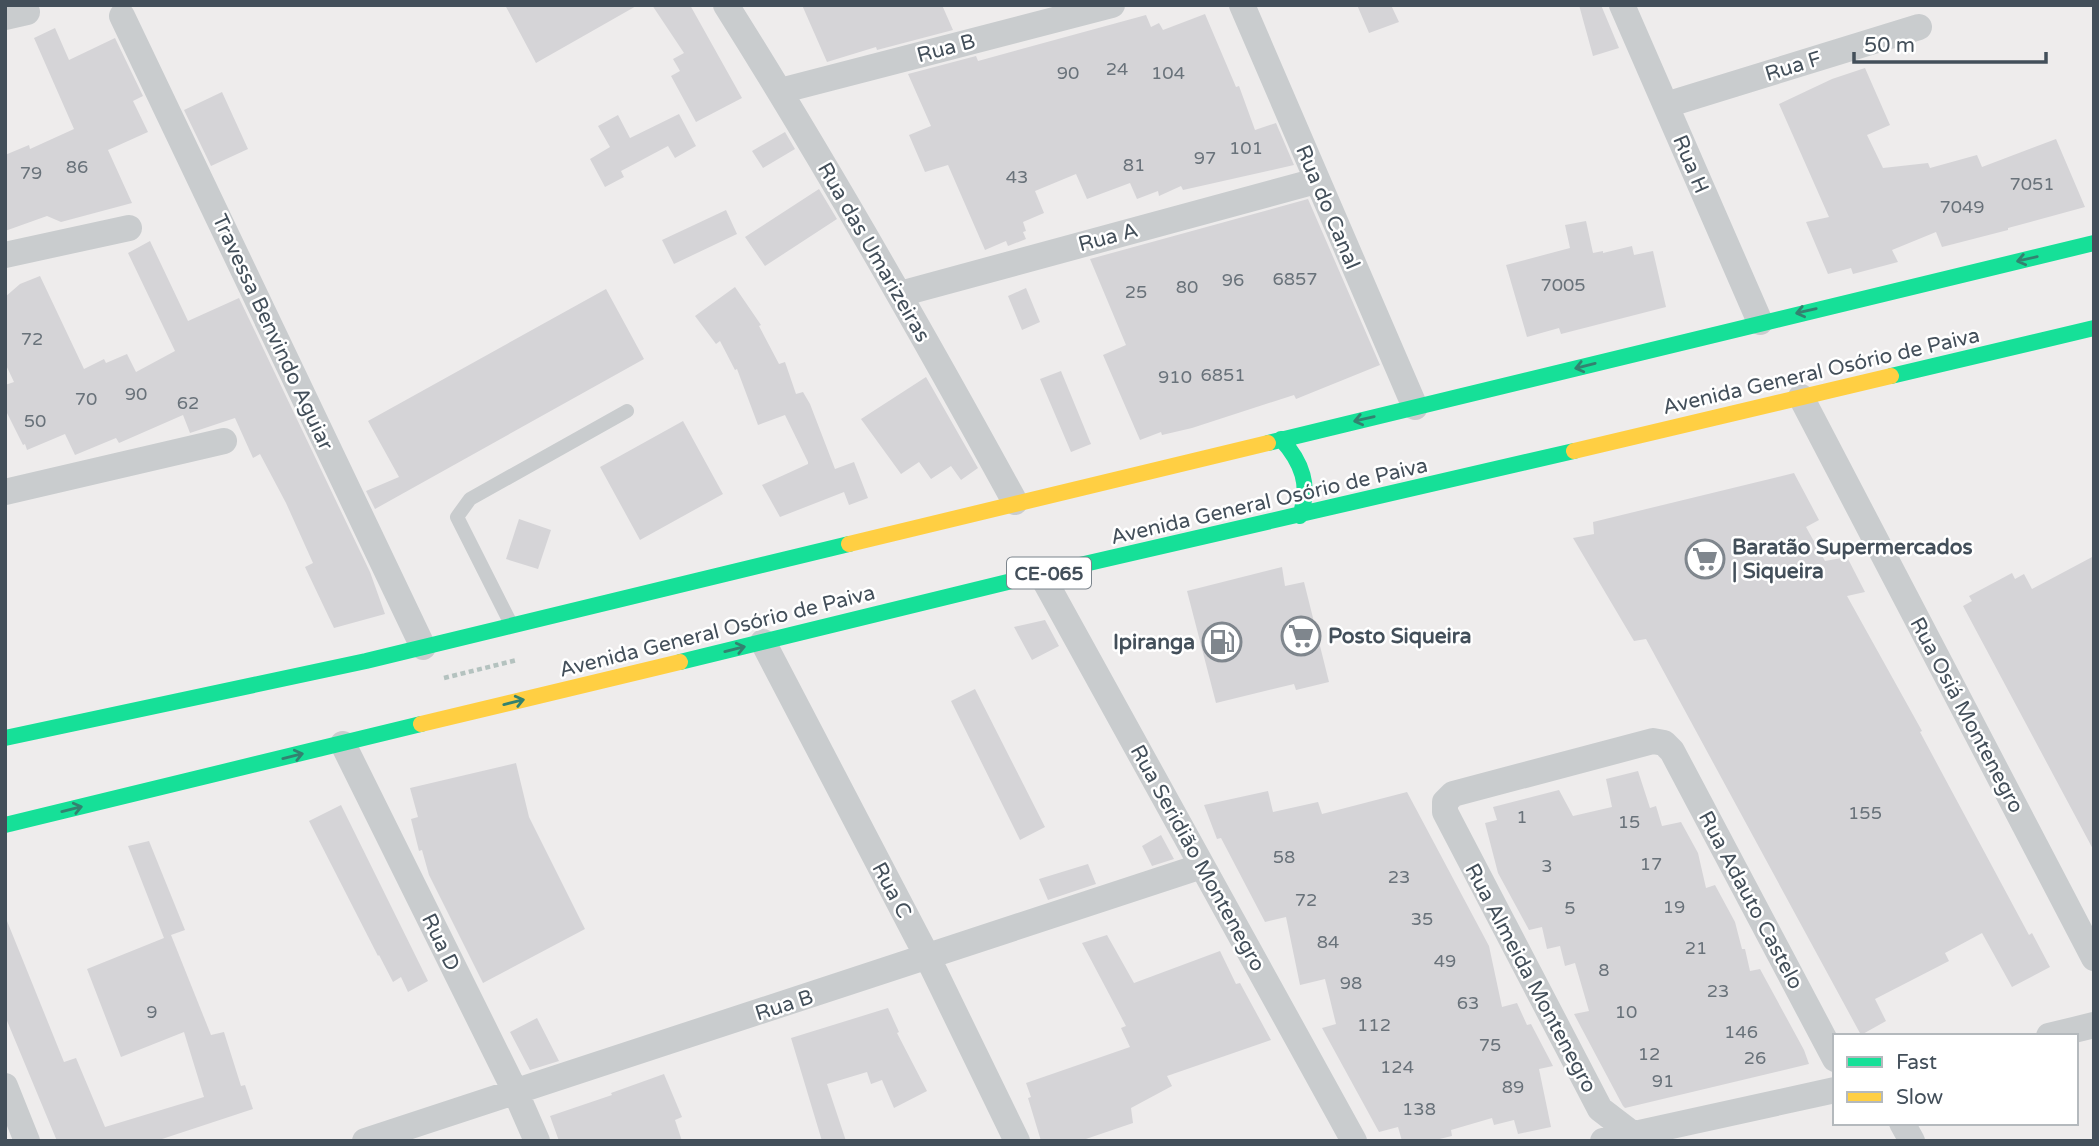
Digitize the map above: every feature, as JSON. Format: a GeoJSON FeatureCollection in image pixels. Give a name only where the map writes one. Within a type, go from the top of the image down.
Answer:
{"type":"FeatureCollection","features":[{"type":"Feature","properties":{"kind":"main road"},"geometry":{"type":"LineString","coordinates":[[5,738],[423,648],[1015,502],[2094,243]]}},
{"type":"Feature","properties":{"kind":"main road","name":"Avenida General Osório de Paiva"},"geometry":{"type":"LineString","coordinates":[[5,825],[1041,574],[1300,516],[2094,328]]}},
{"type":"Feature","properties":{"kind":"main road"},"geometry":{"type":"LineString","coordinates":[[1281,439],[1294,452],[1306,481],[1304,507],[1300,516]]}},
{"type":"Feature","properties":{"kind":"street","name":"Rua das Umarizeiras"},"geometry":{"type":"LineString","coordinates":[[726,5],[900,295],[1015,502]]}},
{"type":"Feature","properties":{"kind":"street","name":"Rua B"},"geometry":{"type":"LineString","coordinates":[[780,91],[1112,5]]}},
{"type":"Feature","properties":{"kind":"street","name":"Rua do Canal"},"geometry":{"type":"LineString","coordinates":[[1242,5],[1415,407]]}},
{"type":"Feature","properties":{"kind":"street","name":"Rua H"},"geometry":{"type":"LineString","coordinates":[[1622,5],[1760,323]]}},
{"type":"Feature","properties":{"kind":"street","name":"Travessa Benvindo Aguiar"},"geometry":{"type":"LineString","coordinates":[[122,16],[423,648]]}},
{"type":"Feature","properties":{"kind":"street","name":"Rua F"},"geometry":{"type":"LineString","coordinates":[[1666,105],[1919,27]]}},
{"type":"Feature","properties":{"kind":"street","name":"Rua A"},"geometry":{"type":"LineString","coordinates":[[900,295],[1317,181]]}},
{"type":"Feature","properties":{"kind":"street"},"geometry":{"type":"LineString","coordinates":[[5,255],[129,228]]}},
{"type":"Feature","properties":{"kind":"street","name":"Rua Osiá Montenegro"},"geometry":{"type":"LineString","coordinates":[[1801,397],[2094,958]]}},
{"type":"Feature","properties":{"kind":"street"},"geometry":{"type":"LineString","coordinates":[[5,492],[224,441]]}},
{"type":"Feature","properties":{"kind":"street","name":"Rua Seridião Montenegro"},"geometry":{"type":"LineString","coordinates":[[1041,574],[1354,1141]]}},
{"type":"Feature","properties":{"kind":"street","name":"Rua C"},"geometry":{"type":"LineString","coordinates":[[763,642],[928,958],[1017,1141]]}},
{"type":"Feature","properties":{"kind":"street","name":"Rua Almeida Montenegro"},"geometry":{"type":"LineString","coordinates":[[1636,1138],[1600,1109],[1445,812],[1445,802],[1453,794],[1653,741],[1664,743]]}},
{"type":"Feature","properties":{"kind":"street","name":"Rua Adauto Castelo"},"geometry":{"type":"LineString","coordinates":[[1664,743],[1672,751],[1833,1055]]}},
{"type":"Feature","properties":{"kind":"street","name":"Rua D"},"geometry":{"type":"LineString","coordinates":[[343,744],[516,1093],[537,1141]]}},
{"type":"Feature","properties":{"kind":"street","name":"Rua B"},"geometry":{"type":"LineString","coordinates":[[365,1141],[1202,866]]}},
{"type":"Feature","properties":{"kind":"street"},"geometry":{"type":"LineString","coordinates":[[2057,1034],[2094,1025]]}},
{"type":"Feature","properties":{"kind":"street"},"geometry":{"type":"LineString","coordinates":[[5,1086],[27,1141]]}},
{"type":"Feature","properties":{"kind":"street"},"geometry":{"type":"LineString","coordinates":[[1603,1141],[1636,1138],[1833,1090]]}},
{"type":"Feature","properties":{"kind":"street"},"geometry":{"type":"LineString","coordinates":[[1903,1125],[1912,1141]]}},
{"type":"Feature","properties":{"kind":"lane"},"geometry":{"type":"LineString","coordinates":[[512,625],[457,517],[470,499],[627,411]]}},
{"type":"Feature","properties":{"kind":"building"},"geometry":{"type":"Polygon","coordinates":[[[505,5],[638,5],[536,63],[505,5]]]}},
{"type":"Feature","properties":{"kind":"building"},"geometry":{"type":"Polygon","coordinates":[[[652,5],[690,5],[742,98],[696,122],[671,76],[680,71],[673,59],[684,53],[652,5]]]}},
{"type":"Feature","properties":{"kind":"building"},"geometry":{"type":"Polygon","coordinates":[[[802,5],[942,5],[953,30],[877,50],[876,47],[827,62],[802,5]]]}},
{"type":"Feature","properties":{"kind":"building"},"geometry":{"type":"Polygon","coordinates":[[[1357,5],[1391,5],[1399,22],[1369,33],[1357,5]]]}},
{"type":"Feature","properties":{"kind":"building"},"geometry":{"type":"Polygon","coordinates":[[[1579,5],[1601,5],[1619,48],[1593,56],[1579,5]]]}},
{"type":"Feature","properties":{"kind":"building"},"geometry":{"type":"Polygon","coordinates":[[[1205,14],[1236,87],[1239,86],[1255,130],[1276,123],[1294,165],[1183,190],[1181,186],[1159,196],[1158,191],[1137,199],[1130,183],[1087,199],[1076,174],[1035,191],[1044,213],[1023,222],[1026,239],[1008,246],[1006,241],[985,250],[948,165],[925,172],[909,135],[931,126],[908,74],[976,56],[978,61],[1146,15],[1151,27],[1159,23],[1163,30],[1205,14]]]}},
{"type":"Feature","properties":{"kind":"building"},"geometry":{"type":"Polygon","coordinates":[[[55,28],[69,60],[115,38],[143,96],[133,101],[148,132],[108,150],[132,203],[61,222],[47,216],[5,231],[5,155],[29,145],[30,149],[74,129],[34,38],[55,28]]]}},
{"type":"Feature","properties":{"kind":"building"},"geometry":{"type":"Polygon","coordinates":[[[1865,68],[1890,125],[1867,135],[1883,168],[1928,163],[1930,168],[1977,155],[1982,167],[2056,139],[2085,207],[1942,247],[1936,232],[1892,250],[1898,262],[1853,274],[1851,268],[1828,274],[1806,222],[1829,217],[1779,104],[1832,79],[1865,68]]]}},
{"type":"Feature","properties":{"kind":"building"},"geometry":{"type":"Polygon","coordinates":[[[222,92],[248,149],[211,166],[184,110],[222,92]]]}},
{"type":"Feature","properties":{"kind":"building"},"geometry":{"type":"Polygon","coordinates":[[[679,114],[696,146],[675,158],[668,146],[621,171],[624,177],[605,187],[590,159],[610,147],[598,126],[618,115],[630,138],[679,114]]]}},
{"type":"Feature","properties":{"kind":"building"},"geometry":{"type":"Polygon","coordinates":[[[785,132],[795,149],[763,168],[752,151],[785,132]]]}},
{"type":"Feature","properties":{"kind":"building"},"geometry":{"type":"Polygon","coordinates":[[[819,189],[837,219],[765,266],[745,237],[819,189]]]}},
{"type":"Feature","properties":{"kind":"building"},"geometry":{"type":"Polygon","coordinates":[[[1308,199],[1380,365],[1296,399],[1294,395],[1192,428],[1162,435],[1161,432],[1140,440],[1103,355],[1126,345],[1090,259],[1308,199]]]}},
{"type":"Feature","properties":{"kind":"building"},"geometry":{"type":"Polygon","coordinates":[[[726,210],[737,234],[674,264],[662,240],[726,210]]]}},
{"type":"Feature","properties":{"kind":"building"},"geometry":{"type":"Polygon","coordinates":[[[1586,221],[1593,253],[1632,246],[1634,255],[1653,251],[1666,307],[1561,334],[1559,328],[1527,337],[1506,265],[1570,248],[1565,225],[1586,221]]]}},
{"type":"Feature","properties":{"kind":"building"},"geometry":{"type":"Polygon","coordinates":[[[150,241],[188,321],[239,298],[370,572],[385,614],[334,628],[305,567],[313,563],[286,503],[260,454],[253,458],[235,418],[190,433],[183,415],[119,443],[116,438],[75,455],[65,434],[27,450],[25,444],[23,445],[5,409],[5,385],[14,382],[5,363],[5,297],[20,284],[40,276],[84,369],[104,359],[106,363],[127,354],[136,372],[175,351],[128,253],[150,241]]]}},
{"type":"Feature","properties":{"kind":"building"},"geometry":{"type":"Polygon","coordinates":[[[735,287],[761,325],[759,326],[779,364],[785,362],[796,394],[803,392],[810,404],[835,469],[854,462],[868,498],[849,505],[844,492],[780,517],[762,485],[808,462],[785,415],[758,425],[737,369],[735,370],[720,341],[716,344],[695,316],[735,287]]]}},
{"type":"Feature","properties":{"kind":"building"},"geometry":{"type":"Polygon","coordinates":[[[1026,288],[1040,322],[1022,330],[1008,296],[1026,288]]]}},
{"type":"Feature","properties":{"kind":"building"},"geometry":{"type":"Polygon","coordinates":[[[606,289],[644,359],[375,509],[366,491],[399,477],[368,421],[606,289]]]}},
{"type":"Feature","properties":{"kind":"building"},"geometry":{"type":"Polygon","coordinates":[[[1061,371],[1091,444],[1071,452],[1040,379],[1061,371]]]}},
{"type":"Feature","properties":{"kind":"building"},"geometry":{"type":"Polygon","coordinates":[[[926,377],[978,468],[961,480],[951,466],[931,479],[919,462],[901,474],[861,419],[926,377]]]}},
{"type":"Feature","properties":{"kind":"building"},"geometry":{"type":"Polygon","coordinates":[[[683,421],[723,494],[640,540],[600,467],[683,421]]]}},
{"type":"Feature","properties":{"kind":"building"},"geometry":{"type":"Polygon","coordinates":[[[1794,473],[1819,520],[1806,527],[1825,561],[1847,557],[1865,592],[1847,596],[1922,731],[1920,732],[2029,935],[2032,933],[2050,967],[2012,987],[1982,933],[1945,953],[1949,961],[1875,999],[1886,1021],[1860,1034],[1646,639],[1634,641],[1573,538],[1594,534],[1593,522],[1794,473]]]}},
{"type":"Feature","properties":{"kind":"building"},"geometry":{"type":"Polygon","coordinates":[[[519,519],[551,530],[538,569],[506,559],[519,519]]]}},
{"type":"Feature","properties":{"kind":"building"},"geometry":{"type":"Polygon","coordinates":[[[2094,556],[2094,851],[1963,606],[1972,601],[1969,596],[2012,573],[2015,579],[2024,574],[2032,589],[2094,556]]]}},
{"type":"Feature","properties":{"kind":"building"},"geometry":{"type":"Polygon","coordinates":[[[1282,567],[1285,586],[1304,582],[1329,682],[1296,690],[1294,684],[1216,703],[1187,591],[1282,567]]]}},
{"type":"Feature","properties":{"kind":"building"},"geometry":{"type":"Polygon","coordinates":[[[1045,620],[1059,646],[1032,660],[1014,627],[1045,620]]]}},
{"type":"Feature","properties":{"kind":"building"},"geometry":{"type":"Polygon","coordinates":[[[975,689],[1045,827],[1020,840],[951,701],[975,689]]]}},
{"type":"Feature","properties":{"kind":"building"},"geometry":{"type":"Polygon","coordinates":[[[516,763],[529,817],[585,929],[483,983],[429,875],[422,850],[419,851],[411,819],[418,817],[410,788],[516,763]]]}},
{"type":"Feature","properties":{"kind":"building"},"geometry":{"type":"Polygon","coordinates":[[[1638,771],[1650,808],[1656,806],[1662,826],[1681,822],[1698,853],[1706,888],[1715,885],[1735,922],[1750,971],[1760,969],[1809,1064],[1625,1108],[1623,1106],[1574,1014],[1589,1011],[1575,963],[1565,966],[1560,946],[1547,949],[1542,927],[1529,930],[1498,873],[1485,823],[1497,820],[1493,807],[1559,790],[1573,816],[1612,807],[1606,779],[1638,771]]]}},
{"type":"Feature","properties":{"kind":"building"},"geometry":{"type":"Polygon","coordinates":[[[1268,791],[1273,812],[1318,802],[1322,814],[1407,792],[1489,946],[1502,1007],[1517,1003],[1527,1025],[1531,1024],[1553,1066],[1539,1069],[1551,1127],[1518,1134],[1514,1120],[1494,1125],[1492,1118],[1451,1130],[1452,1136],[1431,1141],[1402,1141],[1398,1127],[1379,1132],[1322,1028],[1336,1024],[1325,979],[1300,985],[1286,917],[1265,922],[1221,838],[1217,839],[1204,805],[1268,791]]]}},
{"type":"Feature","properties":{"kind":"building"},"geometry":{"type":"Polygon","coordinates":[[[341,805],[428,981],[408,992],[401,977],[393,982],[309,821],[341,805]]]}},
{"type":"Feature","properties":{"kind":"building"},"geometry":{"type":"Polygon","coordinates":[[[1161,835],[1174,859],[1152,866],[1142,846],[1161,835]]]}},
{"type":"Feature","properties":{"kind":"building"},"geometry":{"type":"Polygon","coordinates":[[[149,841],[185,930],[171,935],[211,1035],[224,1032],[241,1086],[245,1085],[253,1109],[156,1141],[57,1141],[5,1016],[5,916],[64,1062],[76,1058],[105,1127],[204,1097],[184,1032],[121,1057],[87,969],[164,938],[128,846],[149,841]]]}},
{"type":"Feature","properties":{"kind":"building"},"geometry":{"type":"Polygon","coordinates":[[[1088,864],[1096,884],[1048,900],[1039,879],[1088,864]]]}},
{"type":"Feature","properties":{"kind":"building"},"geometry":{"type":"Polygon","coordinates":[[[1107,935],[1134,983],[1220,951],[1236,984],[1240,983],[1271,1040],[1167,1076],[1172,1086],[1131,1108],[1133,1123],[1080,1141],[1041,1141],[1026,1083],[1130,1047],[1121,1028],[1126,1026],[1082,943],[1107,935]]]}},
{"type":"Feature","properties":{"kind":"building"},"geometry":{"type":"Polygon","coordinates":[[[888,1008],[899,1032],[897,1033],[927,1091],[894,1108],[882,1080],[871,1084],[867,1072],[827,1084],[846,1141],[822,1141],[791,1038],[888,1008]]]}},
{"type":"Feature","properties":{"kind":"building"},"geometry":{"type":"Polygon","coordinates":[[[537,1018],[559,1061],[530,1070],[510,1032],[537,1018]]]}},
{"type":"Feature","properties":{"kind":"building"},"geometry":{"type":"Polygon","coordinates":[[[664,1074],[682,1117],[675,1120],[682,1141],[559,1141],[550,1116],[664,1074]]]}},
{"type":"Feature","properties":{"kind":"traffic: fast"},"geometry":{"type":"LineString","coordinates":[[1268,443],[2094,243]]}},
{"type":"Feature","properties":{"kind":"traffic: fast"},"geometry":{"type":"LineString","coordinates":[[1891,376],[2094,328]]}},
{"type":"Feature","properties":{"kind":"traffic: fast"},"geometry":{"type":"LineString","coordinates":[[1281,439],[1294,457],[1302,475],[1305,495],[1300,516]]}},
{"type":"Feature","properties":{"kind":"traffic: fast"},"geometry":{"type":"LineString","coordinates":[[680,662],[1041,574],[1574,451]]}},
{"type":"Feature","properties":{"kind":"traffic: fast"},"geometry":{"type":"LineString","coordinates":[[5,738],[366,661],[849,544]]}},
{"type":"Feature","properties":{"kind":"traffic: fast"},"geometry":{"type":"LineString","coordinates":[[5,825],[421,724]]}},
{"type":"Feature","properties":{"kind":"traffic: slow"},"geometry":{"type":"LineString","coordinates":[[1574,451],[1891,376]]}},
{"type":"Feature","properties":{"kind":"traffic: slow"},"geometry":{"type":"LineString","coordinates":[[849,544],[1268,443]]}},
{"type":"Feature","properties":{"kind":"traffic: slow"},"geometry":{"type":"LineString","coordinates":[[421,724],[680,662]]}},
{"type":"Feature","properties":{"kind":"place","name":"Baratão Supermercados | Siqueira"},"geometry":{"type":"Point","coordinates":[1705,559]}},
{"type":"Feature","properties":{"kind":"place","name":"Posto Siqueira"},"geometry":{"type":"Point","coordinates":[1301,636]}},
{"type":"Feature","properties":{"kind":"place","name":"Ipiranga"},"geometry":{"type":"Point","coordinates":[1222,642]}}]}
